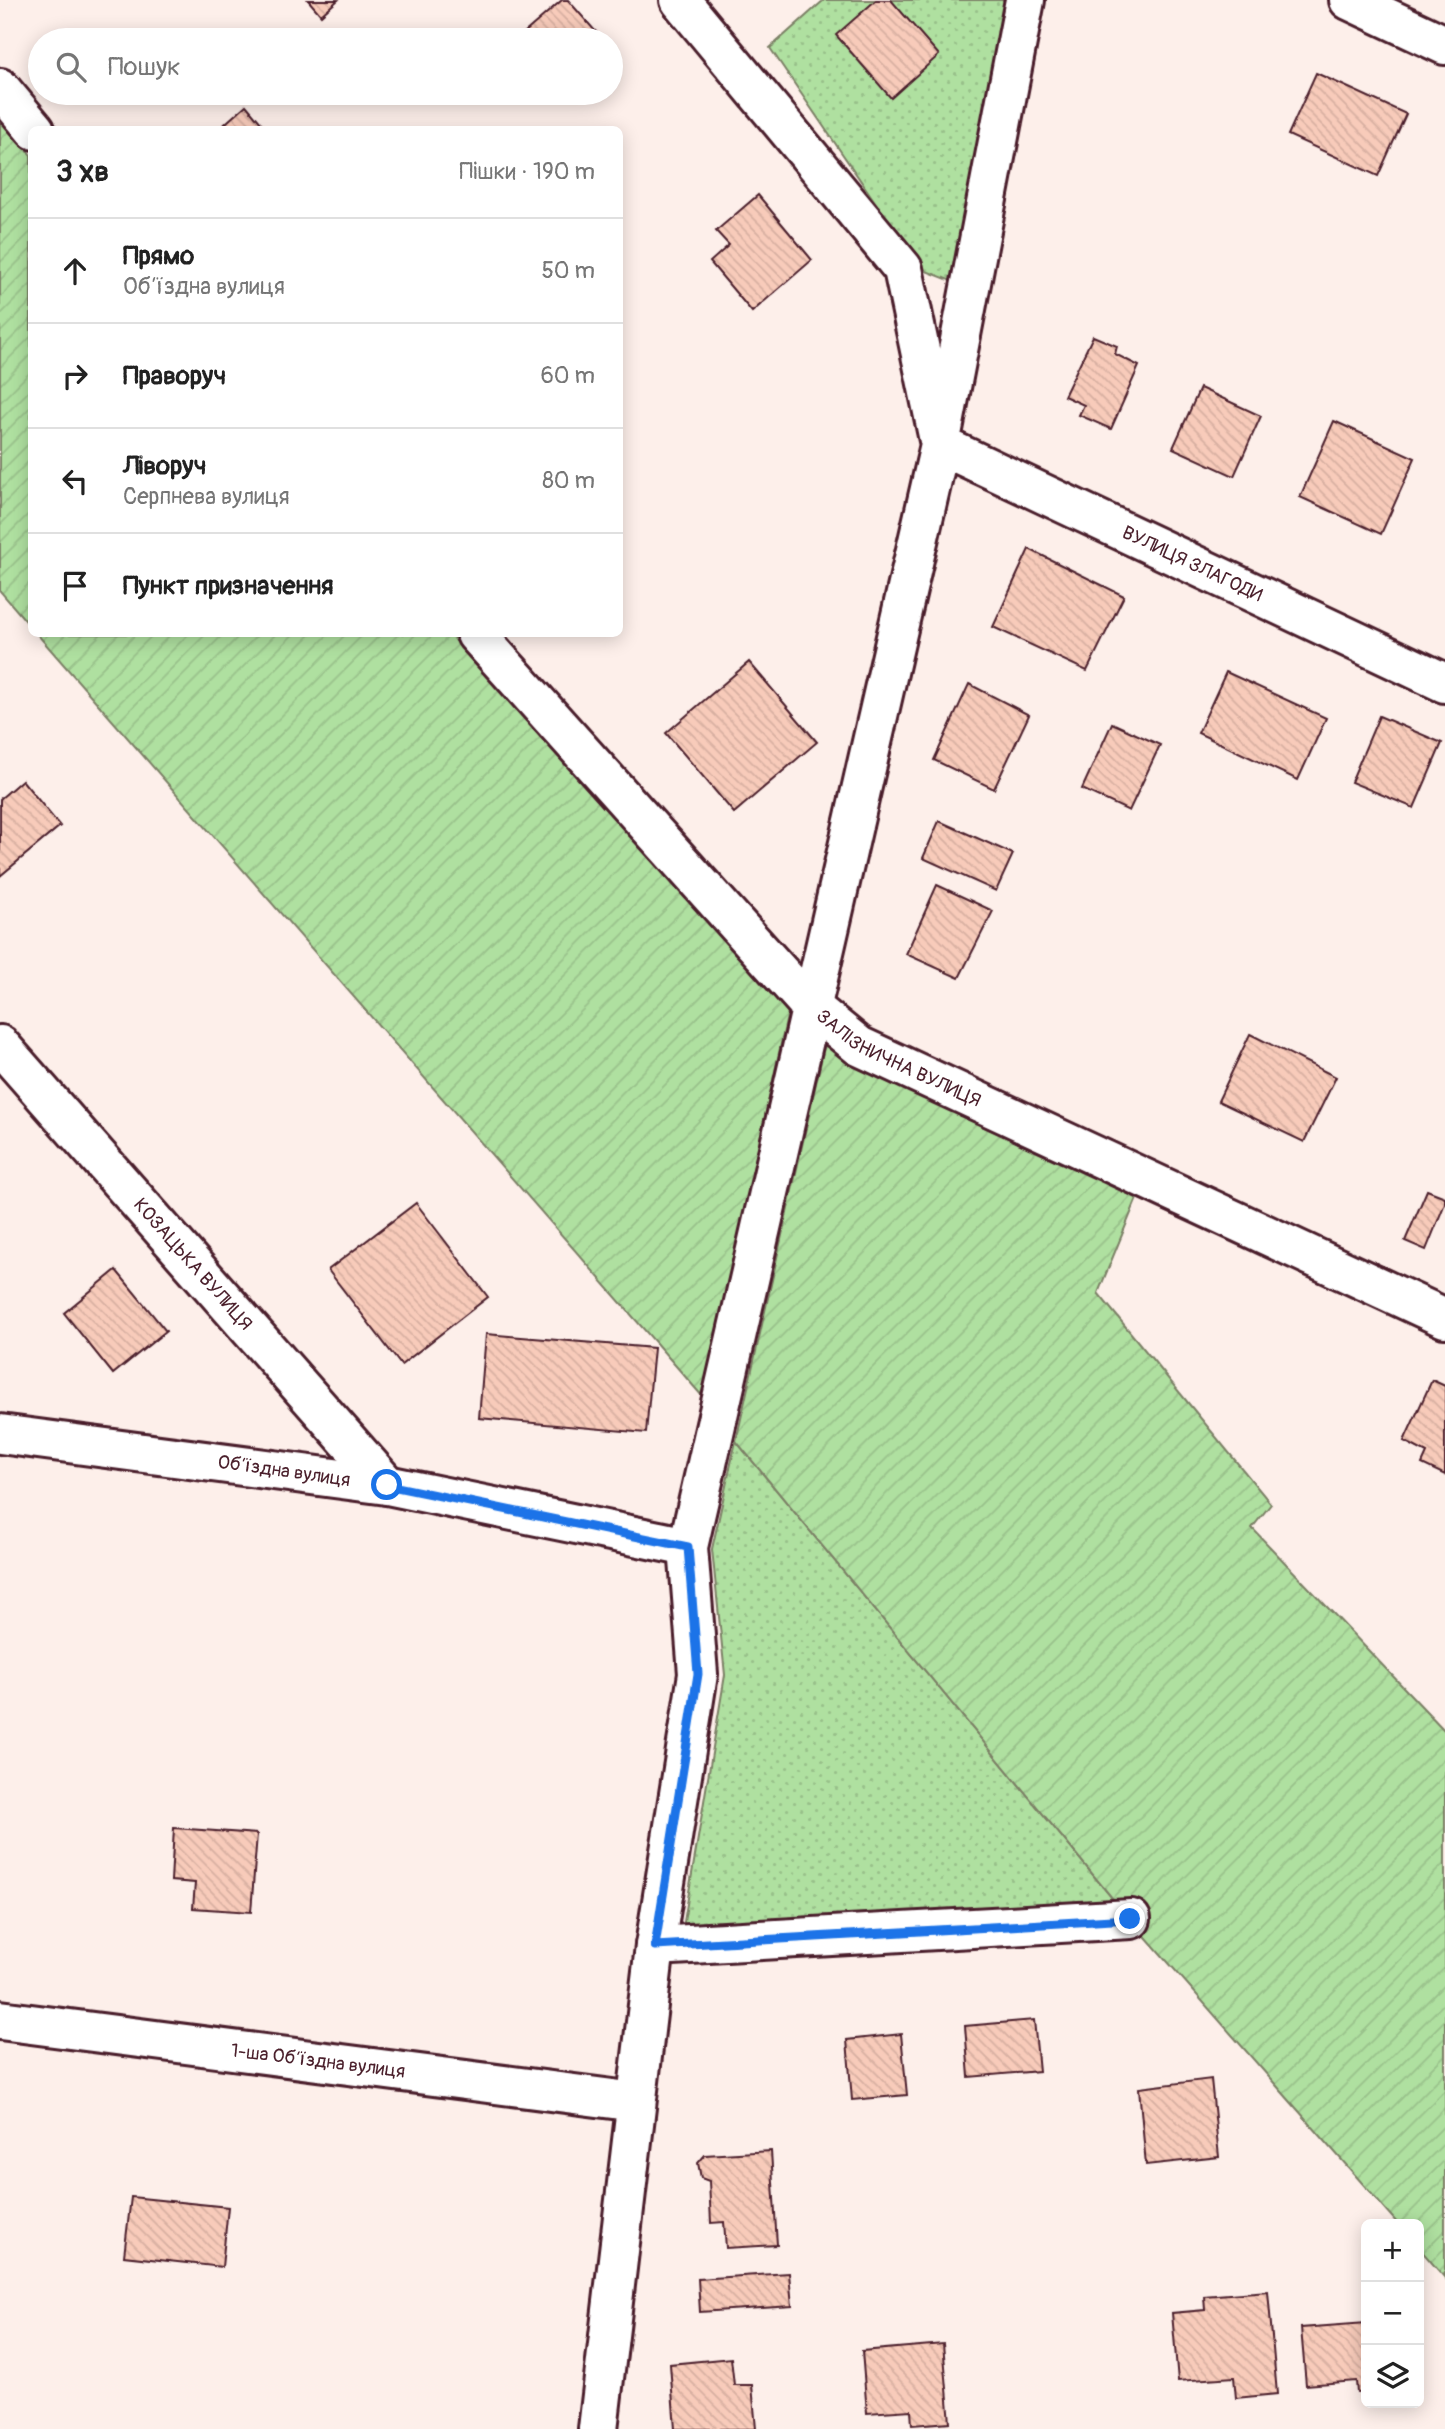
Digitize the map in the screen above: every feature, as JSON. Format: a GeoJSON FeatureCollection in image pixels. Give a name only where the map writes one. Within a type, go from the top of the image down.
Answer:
{"type":"FeatureCollection","features":[{"type":"Feature","properties":{"kind":"street"},"geometry":{"type":"LineString","coordinates":[[680,0],[903,269],[940,445]]}},
{"type":"Feature","properties":{"kind":"street"},"geometry":{"type":"LineString","coordinates":[[598,2429],[655,1946],[698,1674],[688,1547],[940,445],[1025,0]]}},
{"type":"Feature","properties":{"kind":"street"},"geometry":{"type":"LineString","coordinates":[[1349,0],[1445,45]]}},
{"type":"Feature","properties":{"kind":"street"},"geometry":{"type":"LineString","coordinates":[[0,88],[32,126]]}},
{"type":"Feature","properties":{"kind":"street","name":"ВУЛИЦЯ ЗЛАГОДИ"},"geometry":{"type":"LineString","coordinates":[[940,445],[1445,683]]}},
{"type":"Feature","properties":{"kind":"street","name":"ЗАЛІЗНИЧНА ВУЛИЦЯ"},"geometry":{"type":"LineString","coordinates":[[479,637],[810,1006],[859,1046],[1445,1318]]}},
{"type":"Feature","properties":{"kind":"street","name":"КОЗАЦЬКА ВУЛИЦЯ"},"geometry":{"type":"LineString","coordinates":[[0,1045],[387,1485]]}},
{"type":"Feature","properties":{"kind":"street","name":"Обʼїздна вулиця"},"geometry":{"type":"LineString","coordinates":[[0,1434],[387,1485],[688,1547]]}},
{"type":"Feature","properties":{"kind":"street"},"geometry":{"type":"LineString","coordinates":[[655,1946],[1130,1919]]}},
{"type":"Feature","properties":{"kind":"street","name":"1-ша Обʼїздна вулиця"},"geometry":{"type":"LineString","coordinates":[[0,2020],[636,2102]]}},
{"type":"Feature","properties":{"kind":"green space"},"geometry":{"type":"Polygon","coordinates":[[[824,0],[1010,0],[954,282],[921,269],[770,48],[824,0]]]}},
{"type":"Feature","properties":{"kind":"green space"},"geometry":{"type":"Polygon","coordinates":[[[0,118],[28,151],[28,624],[0,591],[0,118]]]}},
{"type":"Feature","properties":{"kind":"green space"},"geometry":{"type":"Polygon","coordinates":[[[40,637],[453,637],[788,1012],[703,1397],[40,637]]]}},
{"type":"Feature","properties":{"kind":"green space"},"geometry":{"type":"Polygon","coordinates":[[[825,1043],[1138,1196],[1098,1293],[1271,1504],[1252,1528],[1445,1731],[1445,2278],[1424,2254],[1424,2219],[1394,2219],[1117,1904],[736,1441],[825,1043]]]}},
{"type":"Feature","properties":{"kind":"green space"},"geometry":{"type":"Polygon","coordinates":[[[736,1441],[1117,1904],[683,1928],[725,1675],[712,1549],[736,1441]]]}},
{"type":"Feature","properties":{"kind":"building"},"geometry":{"type":"Polygon","coordinates":[[[308,0],[338,0],[321,15],[308,0]]]}},
{"type":"Feature","properties":{"kind":"building"},"geometry":{"type":"Polygon","coordinates":[[[562,0],[568,0],[592,28],[530,28],[562,0]]]}},
{"type":"Feature","properties":{"kind":"building"},"geometry":{"type":"Polygon","coordinates":[[[876,0],[891,0],[939,55],[891,98],[836,35],[876,0]]]}},
{"type":"Feature","properties":{"kind":"building"},"geometry":{"type":"Polygon","coordinates":[[[1316,73],[1406,114],[1378,176],[1288,135],[1316,73]]]}},
{"type":"Feature","properties":{"kind":"building"},"geometry":{"type":"Polygon","coordinates":[[[246,105],[264,126],[222,126],[246,105]]]}},
{"type":"Feature","properties":{"kind":"building"},"geometry":{"type":"Polygon","coordinates":[[[758,195],[812,260],[752,312],[710,262],[729,245],[716,231],[758,195]]]}},
{"type":"Feature","properties":{"kind":"building"},"geometry":{"type":"Polygon","coordinates":[[[1093,336],[1117,346],[1115,354],[1139,366],[1111,429],[1079,415],[1084,405],[1064,396],[1093,336]]]}},
{"type":"Feature","properties":{"kind":"building"},"geometry":{"type":"Polygon","coordinates":[[[1200,388],[1261,416],[1234,476],[1173,448],[1200,388]]]}},
{"type":"Feature","properties":{"kind":"building"},"geometry":{"type":"Polygon","coordinates":[[[1334,421],[1415,458],[1381,534],[1300,497],[1334,421]]]}},
{"type":"Feature","properties":{"kind":"building"},"geometry":{"type":"Polygon","coordinates":[[[1029,549],[1124,596],[1087,671],[993,627],[1029,549]]]}},
{"type":"Feature","properties":{"kind":"building"},"geometry":{"type":"Polygon","coordinates":[[[749,662],[817,742],[734,813],[666,733],[749,662]]]}},
{"type":"Feature","properties":{"kind":"building"},"geometry":{"type":"Polygon","coordinates":[[[1226,672],[1326,718],[1298,780],[1198,733],[1226,672]]]}},
{"type":"Feature","properties":{"kind":"building"},"geometry":{"type":"Polygon","coordinates":[[[969,684],[1029,715],[994,789],[934,760],[969,684]]]}},
{"type":"Feature","properties":{"kind":"building"},"geometry":{"type":"Polygon","coordinates":[[[1379,716],[1442,743],[1414,808],[1351,782],[1379,716]]]}},
{"type":"Feature","properties":{"kind":"building"},"geometry":{"type":"Polygon","coordinates":[[[1112,723],[1160,745],[1129,811],[1082,789],[1112,723]]]}},
{"type":"Feature","properties":{"kind":"building"},"geometry":{"type":"Polygon","coordinates":[[[22,780],[60,826],[0,876],[0,799],[22,780]]]}},
{"type":"Feature","properties":{"kind":"building"},"geometry":{"type":"Polygon","coordinates":[[[939,821],[1013,854],[996,891],[923,858],[939,821]]]}},
{"type":"Feature","properties":{"kind":"building"},"geometry":{"type":"Polygon","coordinates":[[[937,885],[993,911],[959,978],[906,954],[937,885]]]}},
{"type":"Feature","properties":{"kind":"building"},"geometry":{"type":"Polygon","coordinates":[[[1250,1034],[1336,1077],[1304,1142],[1218,1101],[1250,1034]]]}},
{"type":"Feature","properties":{"kind":"building"},"geometry":{"type":"Polygon","coordinates":[[[1427,1190],[1445,1197],[1445,1203],[1426,1250],[1405,1241],[1427,1190]]]}},
{"type":"Feature","properties":{"kind":"building"},"geometry":{"type":"Polygon","coordinates":[[[416,1203],[488,1297],[401,1365],[328,1270],[416,1203]]]}},
{"type":"Feature","properties":{"kind":"building"},"geometry":{"type":"Polygon","coordinates":[[[116,1270],[166,1331],[113,1374],[64,1313],[116,1270]]]}},
{"type":"Feature","properties":{"kind":"building"},"geometry":{"type":"Polygon","coordinates":[[[486,1334],[654,1348],[646,1433],[479,1418],[486,1334]]]}},
{"type":"Feature","properties":{"kind":"building"},"geometry":{"type":"Polygon","coordinates":[[[1432,1380],[1445,1386],[1445,1475],[1422,1464],[1427,1453],[1404,1441],[1432,1380]]]}},
{"type":"Feature","properties":{"kind":"building"},"geometry":{"type":"Polygon","coordinates":[[[174,1828],[257,1834],[251,1912],[193,1908],[195,1883],[171,1881],[174,1828]]]}},
{"type":"Feature","properties":{"kind":"building"},"geometry":{"type":"Polygon","coordinates":[[[1034,2020],[1039,2071],[969,2077],[965,2026],[1034,2020]]]}},
{"type":"Feature","properties":{"kind":"building"},"geometry":{"type":"Polygon","coordinates":[[[901,2034],[907,2095],[852,2100],[847,2040],[901,2034]]]}},
{"type":"Feature","properties":{"kind":"building"},"geometry":{"type":"Polygon","coordinates":[[[1211,2079],[1219,2157],[1146,2165],[1139,2088],[1211,2079]]]}},
{"type":"Feature","properties":{"kind":"building"},"geometry":{"type":"Polygon","coordinates":[[[771,2151],[777,2245],[726,2248],[724,2222],[711,2223],[709,2181],[701,2178],[698,2163],[705,2155],[771,2151]]]}},
{"type":"Feature","properties":{"kind":"building"},"geometry":{"type":"Polygon","coordinates":[[[131,2197],[228,2207],[222,2267],[124,2256],[131,2197]]]}},
{"type":"Feature","properties":{"kind":"building"},"geometry":{"type":"Polygon","coordinates":[[[789,2273],[792,2306],[700,2312],[698,2279],[789,2273]]]}},
{"type":"Feature","properties":{"kind":"building"},"geometry":{"type":"Polygon","coordinates":[[[1268,2291],[1277,2394],[1236,2398],[1234,2377],[1178,2381],[1172,2313],[1205,2310],[1204,2296],[1268,2291]]]}},
{"type":"Feature","properties":{"kind":"building"},"geometry":{"type":"Polygon","coordinates":[[[1361,2323],[1361,2393],[1357,2393],[1356,2381],[1306,2385],[1301,2328],[1361,2323]]]}},
{"type":"Feature","properties":{"kind":"building"},"geometry":{"type":"Polygon","coordinates":[[[943,2344],[950,2422],[912,2425],[911,2410],[867,2413],[862,2351],[943,2344]]]}},
{"type":"Feature","properties":{"kind":"building"},"geometry":{"type":"Polygon","coordinates":[[[731,2358],[734,2385],[752,2385],[756,2429],[675,2429],[670,2364],[731,2358]]]}},
{"type":"Feature","properties":{"kind":"route"},"geometry":{"type":"LineString","coordinates":[[387,1485],[688,1547],[698,1674],[655,1946],[1130,1919]]}}]}
